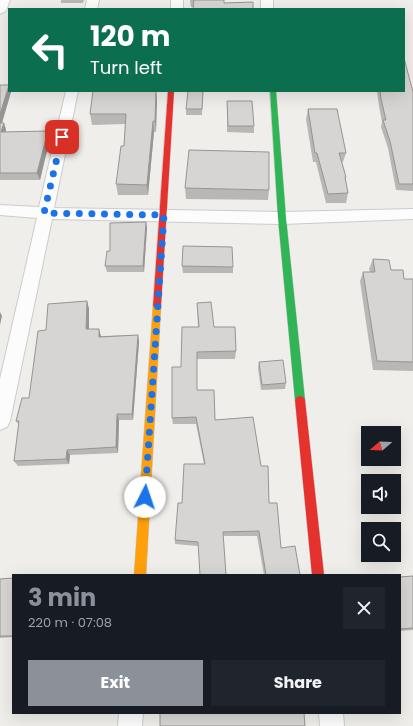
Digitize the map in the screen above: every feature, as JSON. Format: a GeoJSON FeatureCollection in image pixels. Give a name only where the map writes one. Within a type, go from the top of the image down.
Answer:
{"type":"FeatureCollection","features":[{"type":"Feature","properties":{"kind":"street"},"geometry":{"type":"LineString","coordinates":[[0,11],[4,0]]}},
{"type":"Feature","properties":{"kind":"street"},"geometry":{"type":"LineString","coordinates":[[0,421],[44,213],[72,92]]}},
{"type":"Feature","properties":{"kind":"street"},"geometry":{"type":"LineString","coordinates":[[140,574],[171,92]]}},
{"type":"Feature","properties":{"kind":"street"},"geometry":{"type":"LineString","coordinates":[[273,92],[282,218],[318,574]]}},
{"type":"Feature","properties":{"kind":"street"},"geometry":{"type":"LineString","coordinates":[[0,210],[44,213],[282,218],[413,214]]}},
{"type":"Feature","properties":{"kind":"street"},"geometry":{"type":"LineString","coordinates":[[130,726],[131,714]]}},
{"type":"Feature","properties":{"kind":"street"},"geometry":{"type":"LineString","coordinates":[[331,714],[332,726]]}},
{"type":"Feature","properties":{"kind":"building"},"geometry":{"type":"Polygon","coordinates":[[[194,0],[224,0],[224,3],[253,2],[253,8],[193,8],[194,0]]]}},
{"type":"Feature","properties":{"kind":"building"},"geometry":{"type":"Polygon","coordinates":[[[405,62],[413,92],[413,184],[399,184],[390,141],[383,120],[386,120],[380,92],[405,92],[405,62]]]}},
{"type":"Feature","properties":{"kind":"building"},"geometry":{"type":"Polygon","coordinates":[[[0,85],[8,85],[8,88],[0,114],[0,85]]]}},
{"type":"Feature","properties":{"kind":"building"},"geometry":{"type":"Polygon","coordinates":[[[93,92],[156,92],[155,121],[153,121],[147,185],[116,184],[121,146],[124,146],[126,114],[90,114],[93,92]]]}},
{"type":"Feature","properties":{"kind":"building"},"geometry":{"type":"Polygon","coordinates":[[[188,92],[203,92],[202,109],[186,109],[188,92]]]}},
{"type":"Feature","properties":{"kind":"building"},"geometry":{"type":"Polygon","coordinates":[[[227,101],[252,101],[254,126],[228,126],[227,101]]]}},
{"type":"Feature","properties":{"kind":"building"},"geometry":{"type":"Polygon","coordinates":[[[308,109],[337,109],[346,153],[339,153],[346,177],[348,193],[328,194],[317,153],[315,153],[308,109]]]}},
{"type":"Feature","properties":{"kind":"building"},"geometry":{"type":"Polygon","coordinates":[[[0,123],[4,123],[1,132],[48,131],[37,173],[0,173],[0,123]]]}},
{"type":"Feature","properties":{"kind":"building"},"geometry":{"type":"Polygon","coordinates":[[[189,150],[269,152],[269,190],[185,188],[189,150]]]}},
{"type":"Feature","properties":{"kind":"building"},"geometry":{"type":"Polygon","coordinates":[[[146,222],[143,266],[105,266],[107,251],[110,251],[110,223],[146,222]]]}},
{"type":"Feature","properties":{"kind":"building"},"geometry":{"type":"Polygon","coordinates":[[[183,246],[232,247],[233,267],[182,266],[183,246]]]}},
{"type":"Feature","properties":{"kind":"building"},"geometry":{"type":"Polygon","coordinates":[[[373,259],[389,260],[391,270],[403,270],[404,279],[413,279],[413,362],[377,361],[363,272],[375,272],[373,259]]]}},
{"type":"Feature","properties":{"kind":"building"},"geometry":{"type":"Polygon","coordinates":[[[87,301],[86,329],[99,329],[99,337],[138,335],[132,414],[117,414],[116,447],[67,450],[66,459],[14,461],[19,421],[16,421],[22,398],[29,398],[38,331],[46,330],[48,304],[87,301]]]}},
{"type":"Feature","properties":{"kind":"building"},"geometry":{"type":"Polygon","coordinates":[[[211,302],[214,327],[235,327],[236,351],[197,352],[197,390],[214,390],[215,420],[253,417],[261,466],[268,466],[269,503],[277,503],[281,548],[295,546],[300,574],[266,574],[259,531],[223,532],[226,574],[200,574],[198,542],[175,540],[178,503],[182,503],[184,464],[205,464],[196,417],[172,418],[172,367],[181,367],[182,327],[199,327],[197,303],[211,302]]]}},
{"type":"Feature","properties":{"kind":"building"},"geometry":{"type":"Polygon","coordinates":[[[283,360],[286,383],[262,385],[259,362],[283,360]]]}},
{"type":"Feature","properties":{"kind":"building"},"geometry":{"type":"Polygon","coordinates":[[[413,576],[413,628],[401,629],[401,577],[413,576]]]}},
{"type":"Feature","properties":{"kind":"building"},"geometry":{"type":"Polygon","coordinates":[[[12,578],[12,636],[0,636],[0,579],[12,578]]]}},
{"type":"Feature","properties":{"kind":"building"},"geometry":{"type":"Polygon","coordinates":[[[160,714],[304,714],[305,726],[160,726],[160,714]]]}},
{"type":"Feature","properties":{"kind":"traffic: fast"},"geometry":{"type":"LineString","coordinates":[[273,92],[282,218],[300,400]]}},
{"type":"Feature","properties":{"kind":"traffic: slow"},"geometry":{"type":"LineString","coordinates":[[140,574],[157,306]]}},
{"type":"Feature","properties":{"kind":"traffic: jam"},"geometry":{"type":"LineString","coordinates":[[157,306],[171,92]]}},
{"type":"Feature","properties":{"kind":"traffic: jam"},"geometry":{"type":"LineString","coordinates":[[300,400],[318,574]]}},
{"type":"Feature","properties":{"kind":"route"},"geometry":{"type":"LineString","coordinates":[[62,137],[44,213],[164,215],[145,497]]}}]}
